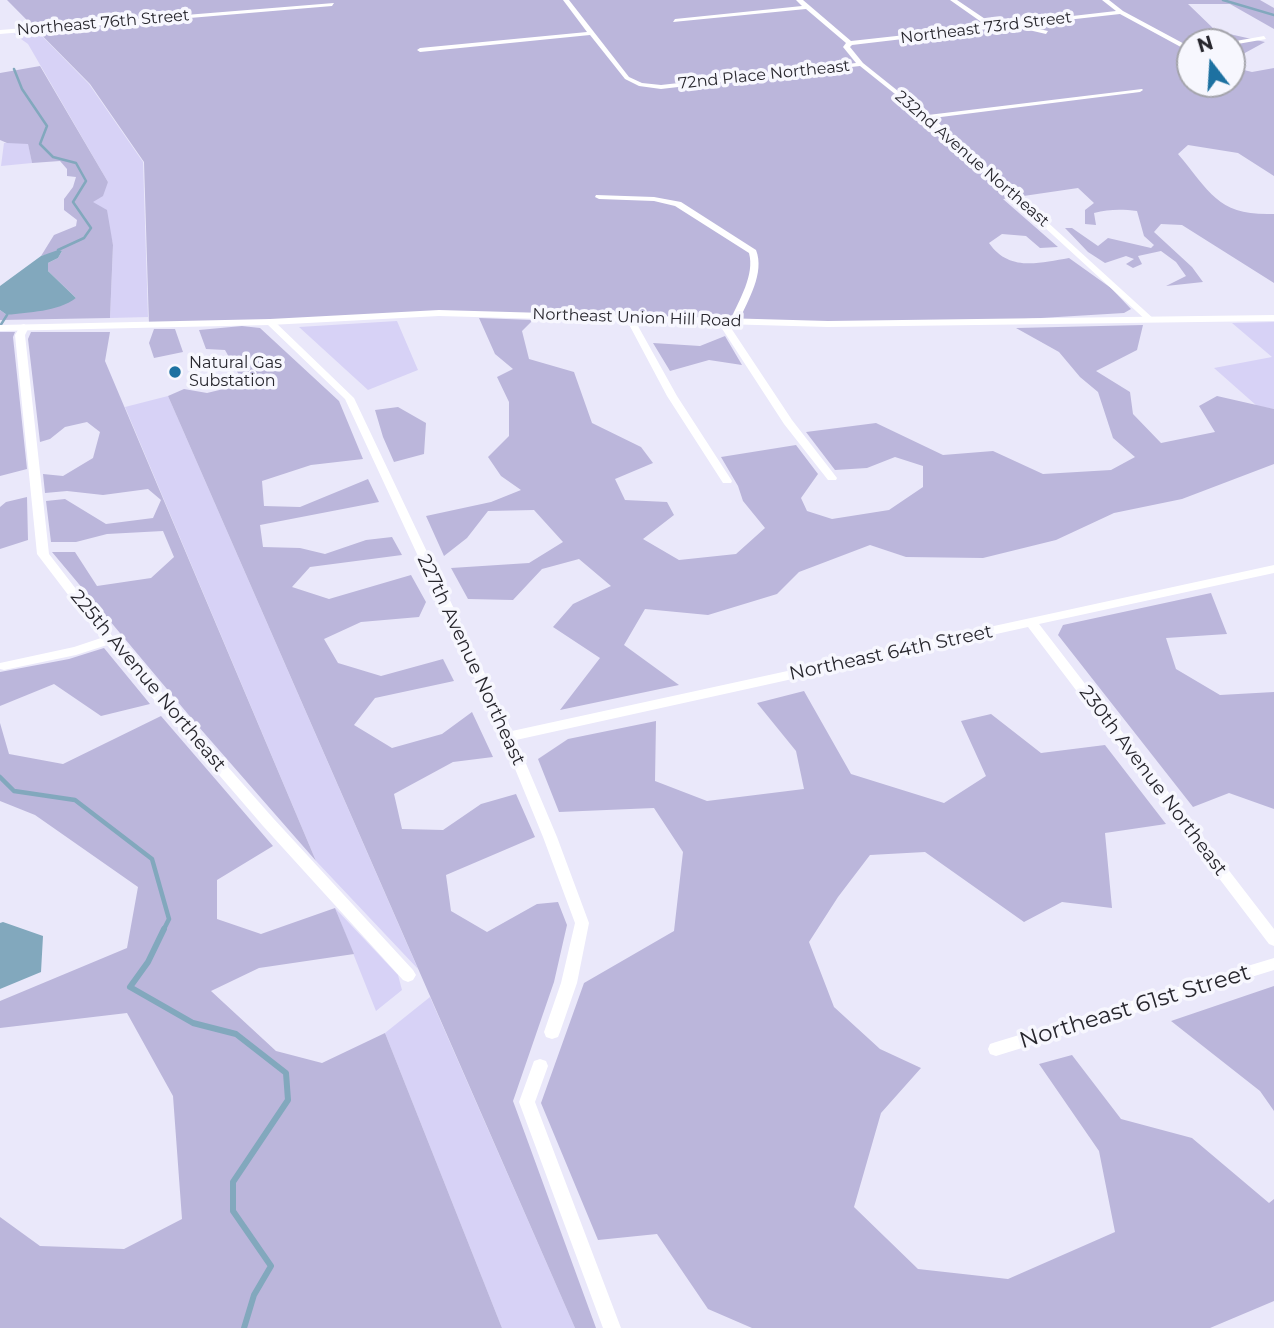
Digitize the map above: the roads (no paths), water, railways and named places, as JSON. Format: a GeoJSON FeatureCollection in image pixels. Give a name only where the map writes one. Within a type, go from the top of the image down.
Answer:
{"type":"FeatureCollection","features":[{"type":"Feature","properties":{"kind":"street"},"geometry":{"type":"LineString","coordinates":[[566,0],[592,33]]}},
{"type":"Feature","properties":{"kind":"street","name":"232nd Avenue Northeast"},"geometry":{"type":"LineString","coordinates":[[799,0],[850,44],[846,47],[861,64],[927,117],[1151,320]]}},
{"type":"Feature","properties":{"kind":"street"},"geometry":{"type":"LineString","coordinates":[[953,0],[993,27]]}},
{"type":"Feature","properties":{"kind":"street"},"geometry":{"type":"LineString","coordinates":[[1105,0],[1176,43]]}},
{"type":"Feature","properties":{"kind":"street","name":"Northeast 76th Street"},"geometry":{"type":"LineString","coordinates":[[0,32],[332,4]]}},
{"type":"Feature","properties":{"kind":"street"},"geometry":{"type":"LineString","coordinates":[[675,21],[807,7]]}},
{"type":"Feature","properties":{"kind":"street","name":"Northeast 73rd Street"},"geometry":{"type":"LineString","coordinates":[[850,44],[1121,12]]}},
{"type":"Feature","properties":{"kind":"street"},"geometry":{"type":"LineString","coordinates":[[1014,25],[1046,32]]}},
{"type":"Feature","properties":{"kind":"street"},"geometry":{"type":"LineString","coordinates":[[420,50],[592,33]]}},
{"type":"Feature","properties":{"kind":"street","name":"72nd Place Northeast"},"geometry":{"type":"LineString","coordinates":[[592,33],[632,82],[650,87],[861,64]]}},
{"type":"Feature","properties":{"kind":"street"},"geometry":{"type":"LineString","coordinates":[[1246,41],[1264,38]]}},
{"type":"Feature","properties":{"kind":"street"},"geometry":{"type":"LineString","coordinates":[[927,117],[1140,90]]}},
{"type":"Feature","properties":{"kind":"street"},"geometry":{"type":"LineString","coordinates":[[600,197],[654,199],[678,204],[753,252],[756,257],[755,268],[735,321],[724,324],[726,330],[788,422],[832,478]]}},
{"type":"Feature","properties":{"kind":"street","name":"Northeast Union Hill Road"},"geometry":{"type":"LineString","coordinates":[[0,328],[270,322],[439,313],[877,324],[1274,318]]}},
{"type":"Feature","properties":{"kind":"street"},"geometry":{"type":"LineString","coordinates":[[629,317],[672,396],[727,481]]}},
{"type":"Feature","properties":{"kind":"street","name":"227th Avenue Northeast"},"geometry":{"type":"LineString","coordinates":[[270,322],[349,398],[508,737],[550,837],[582,923],[569,983],[552,1032]]}},
{"type":"Feature","properties":{"kind":"street","name":"225th Avenue Northeast"},"geometry":{"type":"LineString","coordinates":[[24,327],[20,335],[43,554],[109,640],[268,822],[408,975]]}},
{"type":"Feature","properties":{"kind":"street","name":"Northeast 64th Street"},"geometry":{"type":"LineString","coordinates":[[508,737],[1274,569]]}},
{"type":"Feature","properties":{"kind":"street","name":"230th Avenue Northeast"},"geometry":{"type":"LineString","coordinates":[[1031,622],[1274,940]]}},
{"type":"Feature","properties":{"kind":"street"},"geometry":{"type":"LineString","coordinates":[[4,666],[76,651],[109,640]]}},
{"type":"Feature","properties":{"kind":"street","name":"Northeast 61st Street"},"geometry":{"type":"LineString","coordinates":[[996,1049],[1274,964]]}},
{"type":"Feature","properties":{"kind":"street"},"geometry":{"type":"LineString","coordinates":[[540,1066],[527,1102],[612,1328]]}},
{"type":"Feature","properties":{"kind":"water"},"geometry":{"type":"Polygon","coordinates":[[[62,251],[58,258],[48,263],[48,271],[76,298],[43,311],[7,315],[0,310],[0,286],[41,256],[62,251]]]}},
{"type":"Feature","properties":{"kind":"water"},"geometry":{"type":"Polygon","coordinates":[[[0,923],[43,936],[41,972],[0,989],[0,923]]]}},
{"type":"Feature","properties":{"kind":"waterway"},"geometry":{"type":"LineString","coordinates":[[1223,0],[1274,15]]}},
{"type":"Feature","properties":{"kind":"waterway"},"geometry":{"type":"LineString","coordinates":[[14,69],[22,89],[47,126],[40,144],[53,157],[76,163],[86,181],[73,202],[91,228],[84,238],[58,250]]}},
{"type":"Feature","properties":{"kind":"waterway"},"geometry":{"type":"LineString","coordinates":[[0,326],[7,315]]}},
{"type":"Feature","properties":{"kind":"waterway"},"geometry":{"type":"LineString","coordinates":[[0,777],[14,791],[75,800],[152,859],[169,919],[164,929]]}},
{"type":"Feature","properties":{"kind":"waterway"},"geometry":{"type":"LineString","coordinates":[[164,929],[148,962],[130,987],[193,1023],[236,1034],[286,1073],[288,1100],[233,1182],[233,1211],[271,1266],[254,1295],[244,1328]]}},
{"type":"Feature","properties":{"kind":"place","name":"Natural Gas Substation"},"geometry":{"type":"Point","coordinates":[175,372]}}]}
